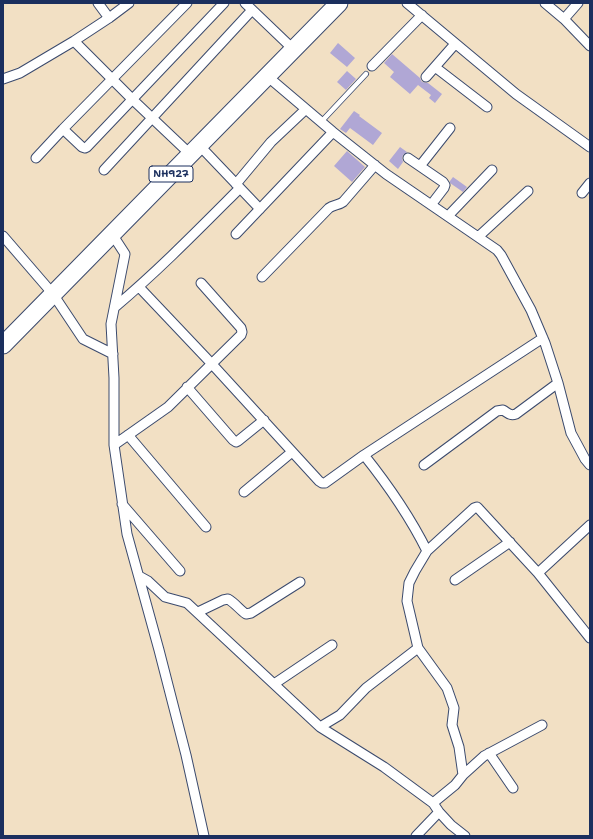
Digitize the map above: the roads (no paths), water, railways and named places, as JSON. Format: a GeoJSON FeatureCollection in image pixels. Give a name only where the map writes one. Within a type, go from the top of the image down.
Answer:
{"type":"FeatureCollection","features":[{"type":"Feature","properties":{"kind":"highway","name":"NH927"},"geometry":{"type":"LineString","coordinates":[[3,346],[339,3]]}},
{"type":"Feature","properties":{"kind":"street"},"geometry":{"type":"LineString","coordinates":[[98,3],[109,18]]}},
{"type":"Feature","properties":{"kind":"street"},"geometry":{"type":"LineString","coordinates":[[3,79],[20,73],[74,41],[130,3]]}},
{"type":"Feature","properties":{"kind":"street"},"geometry":{"type":"LineString","coordinates":[[36,158],[186,3]]}},
{"type":"Feature","properties":{"kind":"street"},"geometry":{"type":"LineString","coordinates":[[63,129],[82,147],[85,148],[224,3]]}},
{"type":"Feature","properties":{"kind":"street"},"geometry":{"type":"LineString","coordinates":[[245,3],[293,49]]}},
{"type":"Feature","properties":{"kind":"street"},"geometry":{"type":"LineString","coordinates":[[407,3],[516,94],[590,147]]}},
{"type":"Feature","properties":{"kind":"street"},"geometry":{"type":"LineString","coordinates":[[545,3],[564,19],[590,46]]}},
{"type":"Feature","properties":{"kind":"street"},"geometry":{"type":"LineString","coordinates":[[564,19],[578,3]]}},
{"type":"Feature","properties":{"kind":"street"},"geometry":{"type":"LineString","coordinates":[[104,170],[252,10]]}},
{"type":"Feature","properties":{"kind":"street"},"geometry":{"type":"LineString","coordinates":[[372,66],[422,16]]}},
{"type":"Feature","properties":{"kind":"street"},"geometry":{"type":"LineString","coordinates":[[74,41],[152,118],[195,150],[238,186],[260,209]]}},
{"type":"Feature","properties":{"kind":"street"},"geometry":{"type":"LineString","coordinates":[[426,77],[455,44]]}},
{"type":"Feature","properties":{"kind":"street"},"geometry":{"type":"LineString","coordinates":[[435,67],[487,107]]}},
{"type":"Feature","properties":{"kind":"street"},"geometry":{"type":"LineString","coordinates":[[267,76],[333,132],[386,174],[497,250],[531,310],[543,338],[558,383],[571,433],[585,459],[590,465]]}},
{"type":"Feature","properties":{"kind":"street"},"geometry":{"type":"LineString","coordinates":[[115,307],[164,264],[238,186],[271,142],[306,109]]}},
{"type":"Feature","properties":{"kind":"street"},"geometry":{"type":"LineString","coordinates":[[420,166],[450,128]]}},
{"type":"Feature","properties":{"kind":"street"},"geometry":{"type":"LineString","coordinates":[[236,234],[333,132]]}},
{"type":"Feature","properties":{"kind":"street"},"geometry":{"type":"LineString","coordinates":[[408,158],[445,184],[444,188],[431,205]]}},
{"type":"Feature","properties":{"kind":"street"},"geometry":{"type":"LineString","coordinates":[[262,277],[329,208],[343,202],[375,165]]}},
{"type":"Feature","properties":{"kind":"street"},"geometry":{"type":"LineString","coordinates":[[448,216],[492,170]]}},
{"type":"Feature","properties":{"kind":"street"},"geometry":{"type":"LineString","coordinates":[[582,193],[590,183]]}},
{"type":"Feature","properties":{"kind":"street"},"geometry":{"type":"LineString","coordinates":[[478,237],[528,191]]}},
{"type":"Feature","properties":{"kind":"street"},"geometry":{"type":"LineString","coordinates":[[112,234],[125,254],[111,324],[114,378],[114,445],[122,504],[127,534],[182,740],[204,836]]}},
{"type":"Feature","properties":{"kind":"street"},"geometry":{"type":"LineString","coordinates":[[3,236],[53,294],[83,339],[113,354]]}},
{"type":"Feature","properties":{"kind":"street"},"geometry":{"type":"LineString","coordinates":[[3,251],[10,243]]}},
{"type":"Feature","properties":{"kind":"street"},"geometry":{"type":"LineString","coordinates":[[114,445],[168,407],[241,335],[241,328],[201,283]]}},
{"type":"Feature","properties":{"kind":"street"},"geometry":{"type":"LineString","coordinates":[[139,287],[322,483],[326,483],[364,455],[543,338]]}},
{"type":"Feature","properties":{"kind":"street"},"geometry":{"type":"LineString","coordinates":[[424,465],[497,411],[503,410],[512,415],[516,414],[558,383]]}},
{"type":"Feature","properties":{"kind":"street"},"geometry":{"type":"LineString","coordinates":[[187,387],[236,442],[264,420]]}},
{"type":"Feature","properties":{"kind":"street"},"geometry":{"type":"LineString","coordinates":[[128,435],[206,527]]}},
{"type":"Feature","properties":{"kind":"street"},"geometry":{"type":"LineString","coordinates":[[244,492],[292,452]]}},
{"type":"Feature","properties":{"kind":"street"},"geometry":{"type":"LineString","coordinates":[[364,455],[382,477],[418,533],[427,551]]}},
{"type":"Feature","properties":{"kind":"street"},"geometry":{"type":"LineString","coordinates":[[122,504],[180,571]]}},
{"type":"Feature","properties":{"kind":"street"},"geometry":{"type":"LineString","coordinates":[[463,775],[459,747],[452,725],[454,708],[447,688],[418,648],[407,601],[409,583],[427,551],[474,508],[479,508],[538,573],[590,638]]}},
{"type":"Feature","properties":{"kind":"street"},"geometry":{"type":"LineString","coordinates":[[538,573],[590,525]]}},
{"type":"Feature","properties":{"kind":"street"},"geometry":{"type":"LineString","coordinates":[[455,580],[510,542]]}},
{"type":"Feature","properties":{"kind":"street"},"geometry":{"type":"LineString","coordinates":[[139,576],[148,581],[165,597],[187,603],[320,727],[384,767],[433,803],[451,825],[466,836]]}},
{"type":"Feature","properties":{"kind":"street"},"geometry":{"type":"LineString","coordinates":[[198,612],[228,599],[235,603],[246,614],[251,613],[300,582]]}},
{"type":"Feature","properties":{"kind":"street"},"geometry":{"type":"LineString","coordinates":[[274,684],[332,645]]}},
{"type":"Feature","properties":{"kind":"street"},"geometry":{"type":"LineString","coordinates":[[320,727],[340,715],[366,688],[418,648]]}},
{"type":"Feature","properties":{"kind":"street"},"geometry":{"type":"LineString","coordinates":[[433,803],[455,785],[463,775],[484,756],[542,725]]}},
{"type":"Feature","properties":{"kind":"street"},"geometry":{"type":"LineString","coordinates":[[489,753],[513,788]]}},
{"type":"Feature","properties":{"kind":"street"},"geometry":{"type":"LineString","coordinates":[[416,836],[439,812]]}},
{"type":"Feature","properties":{"kind":"lane"},"geometry":{"type":"LineString","coordinates":[[322,122],[366,74]]}}]}
